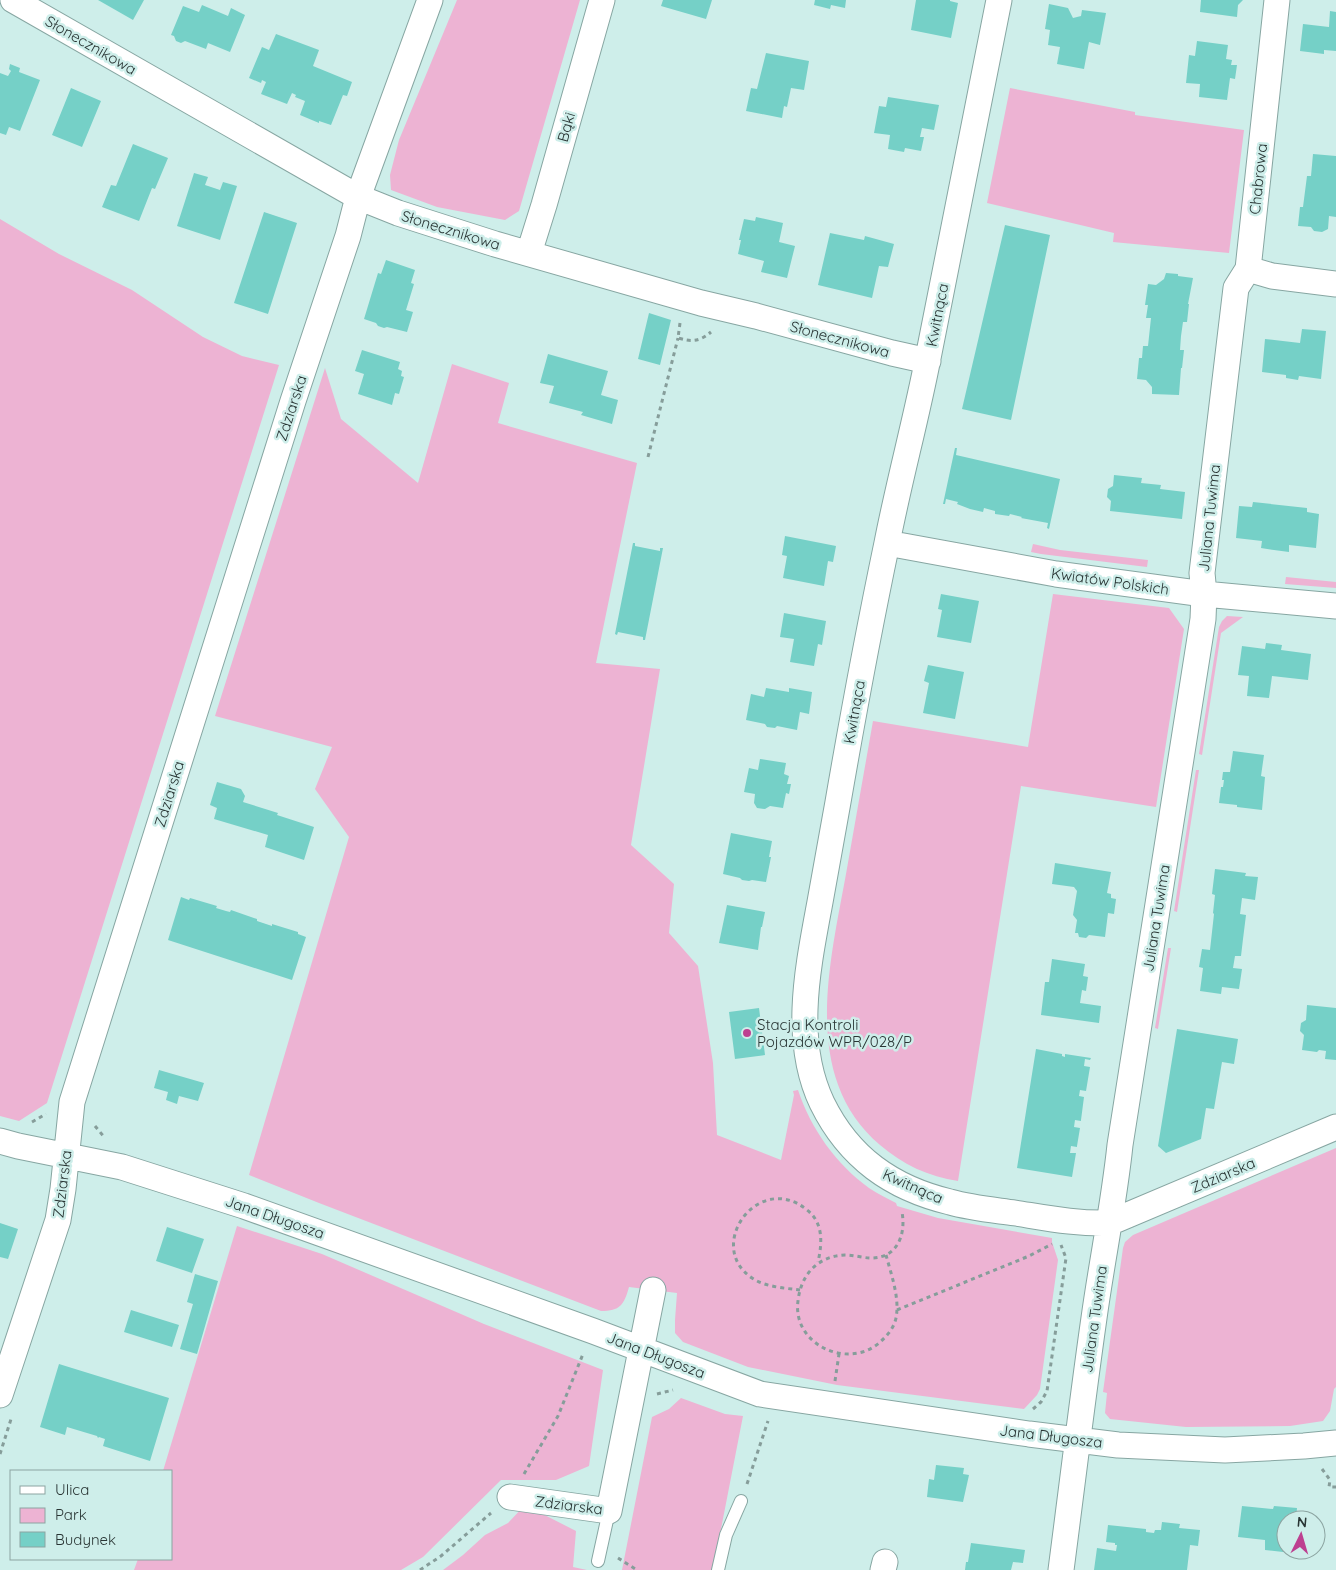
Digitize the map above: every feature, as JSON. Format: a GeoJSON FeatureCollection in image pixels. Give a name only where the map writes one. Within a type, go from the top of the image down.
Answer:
{"type":"FeatureCollection","features":[{"type":"Feature","properties":{"kind":"street","name":"Słonecznikowa"},"geometry":{"type":"LineString","coordinates":[[14,0],[358,198],[398,213],[701,303],[928,361]]}},
{"type":"Feature","properties":{"kind":"street"},"geometry":{"type":"LineString","coordinates":[[358,198],[430,0]]}},
{"type":"Feature","properties":{"kind":"street","name":"Bąki"},"geometry":{"type":"LineString","coordinates":[[529,253],[602,0]]}},
{"type":"Feature","properties":{"kind":"street","name":"Kwitnąca"},"geometry":{"type":"LineString","coordinates":[[998,0],[928,361],[887,543],[856,696],[814,934],[807,981],[805,1032],[809,1060],[821,1101],[848,1143],[869,1165],[897,1182],[928,1196],[953,1203],[1062,1221],[1088,1224],[1109,1223]]}},
{"type":"Feature","properties":{"kind":"street","name":"Chabrowa"},"geometry":{"type":"LineString","coordinates":[[1248,269],[1278,0]]}},
{"type":"Feature","properties":{"kind":"street","name":"Zdziarska"},"geometry":{"type":"LineString","coordinates":[[0,1396],[58,1220],[72,1102],[293,401],[348,236],[358,198]]}},
{"type":"Feature","properties":{"kind":"street"},"geometry":{"type":"LineString","coordinates":[[1248,269],[1272,276],[1336,284]]}},
{"type":"Feature","properties":{"kind":"street","name":"Juliana Tuwima"},"geometry":{"type":"LineString","coordinates":[[1061,1570],[1094,1318],[1120,1145],[1204,619],[1202,573],[1236,288],[1248,269]]}},
{"type":"Feature","properties":{"kind":"street","name":"Kwiatów Polskich"},"geometry":{"type":"LineString","coordinates":[[887,543],[1056,574],[1204,594],[1336,606]]}},
{"type":"Feature","properties":{"kind":"street","name":"Zdziarska"},"geometry":{"type":"LineString","coordinates":[[1109,1223],[1336,1127]]}},
{"type":"Feature","properties":{"kind":"street","name":"Jana Długosza"},"geometry":{"type":"LineString","coordinates":[[0,1141],[122,1167],[244,1206],[593,1331],[760,1394],[1118,1445],[1225,1450],[1336,1443]]}},
{"type":"Feature","properties":{"kind":"street","name":"Zdziarska"},"geometry":{"type":"LineString","coordinates":[[510,1497],[609,1511],[653,1290]]}},
{"type":"Feature","properties":{"kind":"lane"},"geometry":{"type":"LineString","coordinates":[[718,1570],[726,1535],[742,1501]]}},
{"type":"Feature","properties":{"kind":"lane"},"geometry":{"type":"LineString","coordinates":[[598,1561],[609,1511]]}},
{"type":"Feature","properties":{"kind":"path"},"geometry":{"type":"LineString","coordinates":[[648,457],[678,338]]}},
{"type":"Feature","properties":{"kind":"path"},"geometry":{"type":"LineString","coordinates":[[800,1290],[760,1283],[744,1271],[736,1255],[734,1245],[740,1220],[753,1206],[762,1202],[781,1199],[796,1202],[810,1212],[819,1227],[822,1242],[818,1262],[807,1275],[800,1290],[797,1310],[798,1318],[803,1328],[815,1343],[822,1348],[839,1354],[861,1353],[876,1346],[890,1332],[897,1310],[886,1255]]}},
{"type":"Feature","properties":{"kind":"path"},"geometry":{"type":"LineString","coordinates":[[818,1262],[847,1255],[872,1258],[886,1255],[901,1239],[904,1225],[902,1210]]}},
{"type":"Feature","properties":{"kind":"path"},"geometry":{"type":"LineString","coordinates":[[897,1310],[1029,1256],[1060,1241],[1066,1258],[1047,1391],[1031,1414]]}},
{"type":"Feature","properties":{"kind":"path"},"geometry":{"type":"LineString","coordinates":[[420,1570],[441,1556],[510,1497],[558,1416],[584,1352]]}},
{"type":"Feature","properties":{"kind":"path"},"geometry":{"type":"LineString","coordinates":[[834,1388],[839,1354]]}},
{"type":"Feature","properties":{"kind":"path"},"geometry":{"type":"LineString","coordinates":[[742,1501],[770,1417]]}},
{"type":"Feature","properties":{"kind":"path"},"geometry":{"type":"LineString","coordinates":[[1316,1465],[1324,1470],[1330,1480],[1330,1486],[1336,1487]]}},
{"type":"Feature","properties":{"kind":"path"},"geometry":{"type":"LineString","coordinates":[[618,1558],[637,1570]]}},
{"type":"Feature","properties":{"kind":"green space"},"geometry":{"type":"Polygon","coordinates":[[[457,0],[580,0],[519,211],[505,220],[437,207],[391,190],[390,175],[399,140],[457,0]]]}},
{"type":"Feature","properties":{"kind":"green space"},"geometry":{"type":"Polygon","coordinates":[[[1010,88],[1135,112],[1135,115],[1244,130],[1229,253],[1113,242],[1114,233],[987,203],[1010,88]]]}},
{"type":"Feature","properties":{"kind":"green space"},"geometry":{"type":"Polygon","coordinates":[[[0,219],[59,254],[132,290],[203,337],[242,356],[279,365],[47,1103],[19,1121],[0,1116],[0,219]]]}},
{"type":"Feature","properties":{"kind":"green space"},"geometry":{"type":"Polygon","coordinates":[[[452,364],[509,383],[498,423],[637,463],[596,663],[660,669],[631,845],[674,884],[669,933],[698,966],[713,1063],[717,1135],[781,1160],[794,1095],[793,1091],[798,1090],[817,1132],[835,1157],[872,1190],[896,1203],[897,1206],[938,1218],[1052,1238],[1058,1260],[1040,1389],[1024,1409],[837,1385],[748,1367],[683,1342],[675,1333],[677,1293],[629,1287],[620,1306],[613,1310],[601,1311],[249,1175],[349,837],[315,789],[332,747],[215,716],[325,368],[341,419],[418,483],[452,364]]]}},
{"type":"Feature","properties":{"kind":"green space"},"geometry":{"type":"Polygon","coordinates":[[[1033,544],[1060,550],[1148,560],[1147,567],[1031,552],[1033,544]]]}},
{"type":"Feature","properties":{"kind":"green space"},"geometry":{"type":"Polygon","coordinates":[[[1286,577],[1336,582],[1336,588],[1285,584],[1286,577]]]}},
{"type":"Feature","properties":{"kind":"green space"},"geometry":{"type":"Polygon","coordinates":[[[1053,594],[1169,608],[1184,629],[1156,807],[1021,786],[958,1181],[926,1173],[897,1158],[880,1145],[855,1117],[839,1086],[830,1053],[827,1017],[833,944],[873,721],[1028,747],[1053,594]]]}},
{"type":"Feature","properties":{"kind":"green space"},"geometry":{"type":"Polygon","coordinates":[[[1227,616],[1243,617],[1221,633],[1202,755],[1199,754],[1219,627],[1227,616]]]}},
{"type":"Feature","properties":{"kind":"green space"},"geometry":{"type":"Polygon","coordinates":[[[1196,770],[1199,770],[1177,912],[1174,911],[1196,770]]]}},
{"type":"Feature","properties":{"kind":"green space"},"geometry":{"type":"Polygon","coordinates":[[[1168,948],[1171,948],[1158,1029],[1155,1028],[1168,948]]]}},
{"type":"Feature","properties":{"kind":"green space"},"geometry":{"type":"Polygon","coordinates":[[[1336,1148],[1336,1387],[1330,1411],[1323,1421],[1290,1426],[1186,1427],[1110,1419],[1105,1413],[1107,1393],[1103,1392],[1125,1242],[1133,1235],[1336,1148]]]}},
{"type":"Feature","properties":{"kind":"green space"},"geometry":{"type":"Polygon","coordinates":[[[237,1226],[322,1254],[484,1324],[603,1370],[589,1466],[556,1480],[501,1480],[423,1557],[401,1570],[134,1570],[138,1560],[172,1560],[172,1470],[163,1470],[237,1226]]]}},
{"type":"Feature","properties":{"kind":"green space"},"geometry":{"type":"Polygon","coordinates":[[[681,1398],[725,1414],[743,1416],[713,1570],[622,1570],[652,1417],[669,1409],[681,1398]]]}},
{"type":"Feature","properties":{"kind":"green space"},"geometry":{"type":"Polygon","coordinates":[[[525,1505],[576,1531],[573,1567],[587,1570],[443,1570],[485,1535],[508,1523],[525,1505]]]}},
{"type":"Feature","properties":{"kind":"building"},"geometry":{"type":"Polygon","coordinates":[[[98,0],[144,0],[133,20],[98,0]]]}},
{"type":"Feature","properties":{"kind":"building"},"geometry":{"type":"Polygon","coordinates":[[[663,0],[712,0],[706,19],[661,6],[663,0]]]}},
{"type":"Feature","properties":{"kind":"building"},"geometry":{"type":"Polygon","coordinates":[[[815,0],[846,0],[845,8],[831,5],[830,9],[814,5],[815,0]]]}},
{"type":"Feature","properties":{"kind":"building"},"geometry":{"type":"Polygon","coordinates":[[[916,0],[950,0],[958,3],[951,38],[911,30],[916,0]]]}},
{"type":"Feature","properties":{"kind":"building"},"geometry":{"type":"Polygon","coordinates":[[[1201,0],[1243,0],[1238,5],[1237,17],[1200,12],[1201,0]]]}},
{"type":"Feature","properties":{"kind":"building"},"geometry":{"type":"Polygon","coordinates":[[[1049,4],[1068,8],[1073,18],[1081,16],[1082,10],[1106,13],[1100,45],[1089,42],[1084,69],[1057,64],[1060,47],[1048,45],[1050,30],[1045,29],[1049,4]]]}},
{"type":"Feature","properties":{"kind":"building"},"geometry":{"type":"Polygon","coordinates":[[[202,5],[228,16],[231,8],[245,15],[230,52],[208,43],[206,49],[185,41],[181,43],[176,41],[174,36],[171,35],[183,6],[199,12],[202,5]]]}},
{"type":"Feature","properties":{"kind":"building"},"geometry":{"type":"Polygon","coordinates":[[[1330,11],[1336,12],[1336,51],[1324,50],[1324,54],[1300,51],[1303,24],[1329,27],[1330,11]]]}},
{"type":"Feature","properties":{"kind":"building"},"geometry":{"type":"Polygon","coordinates":[[[276,34],[319,50],[313,66],[352,82],[347,96],[343,95],[331,125],[319,121],[319,123],[300,115],[305,101],[295,97],[296,95],[292,93],[287,104],[261,94],[266,82],[262,80],[261,83],[249,78],[262,47],[269,50],[276,34]]]}},
{"type":"Feature","properties":{"kind":"building"},"geometry":{"type":"Polygon","coordinates":[[[1197,41],[1228,45],[1226,59],[1232,60],[1231,65],[1237,65],[1235,79],[1230,78],[1227,100],[1199,97],[1200,84],[1186,83],[1189,55],[1195,56],[1197,41]]]}},
{"type":"Feature","properties":{"kind":"building"},"geometry":{"type":"Polygon","coordinates":[[[766,53],[809,61],[804,90],[791,88],[787,107],[784,106],[782,118],[746,111],[751,88],[757,89],[766,53]]]}},
{"type":"Feature","properties":{"kind":"building"},"geometry":{"type":"Polygon","coordinates":[[[10,64],[20,68],[19,72],[40,80],[20,131],[9,127],[6,135],[0,133],[0,73],[8,76],[11,71],[9,69],[10,64]]]}},
{"type":"Feature","properties":{"kind":"building"},"geometry":{"type":"Polygon","coordinates":[[[71,88],[101,101],[82,147],[52,135],[71,88]]]}},
{"type":"Feature","properties":{"kind":"building"},"geometry":{"type":"Polygon","coordinates":[[[888,97],[939,105],[934,130],[922,128],[920,137],[924,137],[921,151],[905,148],[904,152],[888,149],[890,135],[874,133],[879,106],[886,107],[888,97]]]}},
{"type":"Feature","properties":{"kind":"building"},"geometry":{"type":"Polygon","coordinates":[[[133,144],[168,158],[155,189],[152,188],[139,221],[102,207],[111,185],[116,186],[133,144]]]}},
{"type":"Feature","properties":{"kind":"building"},"geometry":{"type":"Polygon","coordinates":[[[1313,154],[1336,156],[1336,217],[1329,216],[1328,229],[1322,232],[1314,231],[1311,227],[1298,226],[1300,207],[1303,207],[1307,176],[1311,176],[1313,154]]]}},
{"type":"Feature","properties":{"kind":"building"},"geometry":{"type":"Polygon","coordinates":[[[194,173],[208,177],[205,185],[220,190],[223,182],[237,186],[220,240],[177,226],[194,173]]]}},
{"type":"Feature","properties":{"kind":"building"},"geometry":{"type":"Polygon","coordinates":[[[264,212],[297,223],[268,314],[234,303],[264,212]]]}},
{"type":"Feature","properties":{"kind":"building"},"geometry":{"type":"Polygon","coordinates":[[[756,217],[783,223],[779,242],[795,246],[787,278],[761,272],[764,261],[738,254],[744,219],[755,221],[756,217]]]}},
{"type":"Feature","properties":{"kind":"building"},"geometry":{"type":"Polygon","coordinates":[[[1005,225],[1050,235],[1011,420],[962,409],[1005,225]]]}},
{"type":"Feature","properties":{"kind":"building"},"geometry":{"type":"Polygon","coordinates":[[[830,233],[864,240],[865,236],[894,244],[888,267],[879,266],[872,298],[818,285],[830,233]]]}},
{"type":"Feature","properties":{"kind":"building"},"geometry":{"type":"Polygon","coordinates":[[[386,260],[415,270],[411,283],[414,284],[406,310],[413,312],[407,332],[384,328],[364,319],[378,273],[381,274],[386,260]]]}},
{"type":"Feature","properties":{"kind":"building"},"geometry":{"type":"Polygon","coordinates":[[[1166,273],[1193,278],[1187,322],[1183,322],[1181,336],[1180,350],[1184,350],[1179,395],[1152,394],[1152,387],[1146,380],[1137,379],[1139,358],[1142,358],[1143,346],[1148,346],[1151,318],[1146,318],[1148,305],[1145,305],[1148,284],[1156,285],[1164,279],[1166,273]]]}},
{"type":"Feature","properties":{"kind":"building"},"geometry":{"type":"Polygon","coordinates":[[[649,313],[671,320],[660,365],[638,359],[649,313]]]}},
{"type":"Feature","properties":{"kind":"building"},"geometry":{"type":"Polygon","coordinates":[[[1302,329],[1326,331],[1321,379],[1299,376],[1298,380],[1286,378],[1286,375],[1262,372],[1265,339],[1300,343],[1302,329]]]}},
{"type":"Feature","properties":{"kind":"building"},"geometry":{"type":"Polygon","coordinates":[[[362,350],[400,362],[398,369],[402,371],[401,376],[404,377],[399,394],[395,393],[392,405],[358,394],[364,374],[355,371],[362,350]]]}},
{"type":"Feature","properties":{"kind":"building"},"geometry":{"type":"Polygon","coordinates":[[[548,354],[608,371],[601,395],[618,400],[612,424],[581,415],[583,412],[549,403],[554,386],[540,383],[548,354]]]}},
{"type":"Feature","properties":{"kind":"building"},"geometry":{"type":"Polygon","coordinates":[[[955,448],[957,448],[956,455],[1060,479],[1049,529],[1047,528],[1048,523],[1010,514],[1009,516],[995,514],[995,511],[984,508],[983,512],[970,509],[957,504],[958,502],[946,499],[945,504],[943,504],[955,448]]]}},
{"type":"Feature","properties":{"kind":"building"},"geometry":{"type":"Polygon","coordinates":[[[1114,475],[1142,478],[1141,483],[1161,485],[1160,489],[1185,492],[1182,519],[1110,511],[1111,501],[1107,497],[1108,489],[1113,486],[1114,475]]]}},
{"type":"Feature","properties":{"kind":"building"},"geometry":{"type":"Polygon","coordinates":[[[1253,502],[1307,508],[1307,512],[1319,514],[1316,548],[1289,545],[1289,552],[1261,548],[1262,541],[1236,538],[1239,506],[1252,507],[1253,502]]]}},
{"type":"Feature","properties":{"kind":"building"},"geometry":{"type":"Polygon","coordinates":[[[785,536],[836,546],[833,562],[828,561],[824,586],[783,578],[787,556],[782,555],[785,536]]]}},
{"type":"Feature","properties":{"kind":"building"},"geometry":{"type":"Polygon","coordinates":[[[633,543],[635,543],[635,546],[660,551],[660,548],[663,548],[645,640],[643,640],[643,637],[618,632],[617,635],[615,634],[633,543]]]}},
{"type":"Feature","properties":{"kind":"building"},"geometry":{"type":"Polygon","coordinates":[[[941,594],[979,601],[971,643],[937,637],[942,610],[938,609],[941,594]]]}},
{"type":"Feature","properties":{"kind":"building"},"geometry":{"type":"Polygon","coordinates":[[[784,613],[826,621],[822,645],[818,644],[814,666],[790,662],[794,639],[780,637],[784,613]]]}},
{"type":"Feature","properties":{"kind":"building"},"geometry":{"type":"Polygon","coordinates":[[[1266,643],[1282,645],[1281,650],[1311,654],[1308,680],[1272,676],[1269,698],[1247,696],[1249,676],[1238,675],[1242,646],[1265,649],[1266,643]]]}},
{"type":"Feature","properties":{"kind":"building"},"geometry":{"type":"Polygon","coordinates":[[[928,665],[964,672],[955,719],[923,713],[929,683],[924,681],[928,665]]]}},
{"type":"Feature","properties":{"kind":"building"},"geometry":{"type":"Polygon","coordinates":[[[766,688],[789,692],[789,688],[812,692],[809,714],[800,712],[797,730],[777,726],[775,728],[767,727],[765,724],[746,720],[751,694],[764,697],[766,688]]]}},
{"type":"Feature","properties":{"kind":"building"},"geometry":{"type":"Polygon","coordinates":[[[1233,751],[1264,755],[1261,776],[1265,777],[1262,810],[1219,803],[1224,780],[1222,780],[1223,772],[1230,772],[1233,751]]]}},
{"type":"Feature","properties":{"kind":"building"},"geometry":{"type":"Polygon","coordinates":[[[760,759],[786,763],[784,774],[789,776],[787,784],[791,784],[789,794],[786,793],[783,808],[770,806],[765,809],[757,808],[754,803],[755,794],[744,792],[749,768],[758,770],[760,759]]]}},
{"type":"Feature","properties":{"kind":"building"},"geometry":{"type":"Polygon","coordinates":[[[217,782],[241,789],[245,796],[243,802],[314,827],[304,860],[265,847],[268,835],[214,819],[217,808],[210,805],[217,782]]]}},
{"type":"Feature","properties":{"kind":"building"},"geometry":{"type":"Polygon","coordinates":[[[731,833],[772,841],[766,882],[742,880],[723,874],[731,833]]]}},
{"type":"Feature","properties":{"kind":"building"},"geometry":{"type":"Polygon","coordinates":[[[1055,863],[1111,872],[1107,893],[1111,894],[1111,898],[1116,899],[1114,914],[1108,913],[1105,937],[1089,935],[1086,938],[1079,937],[1078,933],[1075,933],[1077,920],[1073,915],[1077,891],[1074,887],[1052,884],[1055,863]]]}},
{"type":"Feature","properties":{"kind":"building"},"geometry":{"type":"Polygon","coordinates":[[[1215,869],[1246,873],[1245,876],[1258,877],[1255,900],[1242,898],[1240,914],[1246,915],[1241,956],[1235,956],[1233,968],[1242,969],[1239,989],[1222,987],[1221,994],[1200,991],[1203,968],[1199,967],[1202,949],[1210,950],[1214,914],[1215,895],[1212,894],[1215,869]]]}},
{"type":"Feature","properties":{"kind":"building"},"geometry":{"type":"Polygon","coordinates":[[[181,897],[217,906],[216,908],[226,911],[230,912],[231,910],[272,926],[272,924],[298,932],[298,934],[306,937],[292,980],[168,940],[181,897]]]}},
{"type":"Feature","properties":{"kind":"building"},"geometry":{"type":"Polygon","coordinates":[[[727,905],[765,912],[758,950],[719,943],[727,905]]]}},
{"type":"Feature","properties":{"kind":"building"},"geometry":{"type":"Polygon","coordinates":[[[1052,959],[1085,964],[1083,976],[1088,977],[1086,991],[1082,990],[1080,1003],[1101,1006],[1099,1023],[1041,1015],[1045,982],[1049,982],[1052,959]]]}},
{"type":"Feature","properties":{"kind":"building"},"geometry":{"type":"Polygon","coordinates":[[[1307,1005],[1336,1008],[1336,1060],[1325,1059],[1326,1051],[1302,1050],[1304,1035],[1300,1031],[1301,1023],[1306,1020],[1307,1005]]]}},
{"type":"Feature","properties":{"kind":"building","name":"Stacja Kontroli Pojazdów WPR/028/P"},"geometry":{"type":"Polygon","coordinates":[[[759,1008],[765,1055],[735,1059],[729,1012],[759,1008]]]}},
{"type":"Feature","properties":{"kind":"building"},"geometry":{"type":"Polygon","coordinates":[[[1177,1029],[1238,1039],[1234,1064],[1222,1062],[1214,1109],[1206,1108],[1201,1139],[1166,1153],[1158,1146],[1177,1029]]]}},
{"type":"Feature","properties":{"kind":"building"},"geometry":{"type":"Polygon","coordinates":[[[1036,1049],[1062,1054],[1065,1057],[1065,1054],[1091,1058],[1090,1060],[1085,1059],[1084,1066],[1090,1067],[1086,1091],[1080,1090],[1079,1096],[1084,1097],[1081,1121],[1075,1120],[1074,1127],[1080,1128],[1077,1147],[1071,1146],[1070,1153],[1076,1153],[1072,1177],[1017,1168],[1036,1049]]]}},
{"type":"Feature","properties":{"kind":"building"},"geometry":{"type":"Polygon","coordinates":[[[159,1070],[204,1083],[198,1101],[179,1096],[177,1104],[166,1100],[168,1092],[154,1088],[159,1070]]]}},
{"type":"Feature","properties":{"kind":"building"},"geometry":{"type":"Polygon","coordinates":[[[0,1223],[18,1229],[8,1259],[0,1257],[0,1223]]]}},
{"type":"Feature","properties":{"kind":"building"},"geometry":{"type":"Polygon","coordinates":[[[167,1227],[204,1239],[192,1273],[156,1261],[167,1227]]]}},
{"type":"Feature","properties":{"kind":"building"},"geometry":{"type":"Polygon","coordinates":[[[195,1274],[218,1281],[197,1354],[180,1349],[193,1304],[187,1302],[195,1274]]]}},
{"type":"Feature","properties":{"kind":"building"},"geometry":{"type":"Polygon","coordinates":[[[131,1310],[179,1325],[172,1347],[124,1332],[131,1310]]]}},
{"type":"Feature","properties":{"kind":"building"},"geometry":{"type":"Polygon","coordinates":[[[59,1364],[169,1398],[150,1461],[103,1446],[105,1439],[98,1438],[97,1436],[67,1427],[65,1435],[40,1427],[59,1364]]]}},
{"type":"Feature","properties":{"kind":"building"},"geometry":{"type":"Polygon","coordinates":[[[936,1465],[964,1468],[963,1474],[969,1475],[963,1502],[927,1497],[929,1479],[934,1480],[936,1465]]]}},
{"type":"Feature","properties":{"kind":"building"},"geometry":{"type":"Polygon","coordinates":[[[1242,1506],[1273,1509],[1274,1506],[1297,1508],[1297,1510],[1276,1510],[1276,1551],[1265,1550],[1265,1540],[1238,1537],[1242,1506]]]}},
{"type":"Feature","properties":{"kind":"building"},"geometry":{"type":"Polygon","coordinates":[[[1162,1522],[1180,1524],[1179,1528],[1200,1530],[1198,1546],[1190,1545],[1187,1570],[1094,1570],[1097,1548],[1116,1551],[1117,1545],[1115,1543],[1106,1542],[1108,1525],[1146,1529],[1146,1532],[1154,1533],[1155,1530],[1161,1530],[1162,1522]]]}},
{"type":"Feature","properties":{"kind":"building"},"geometry":{"type":"Polygon","coordinates":[[[971,1543],[1025,1550],[1023,1563],[1013,1562],[1011,1570],[965,1570],[971,1543]]]}},
{"type":"Feature","properties":{"kind":"place","name":"Stacja Kontroli Pojazdów WPR/028/P"},"geometry":{"type":"Point","coordinates":[747,1033]}}]}
